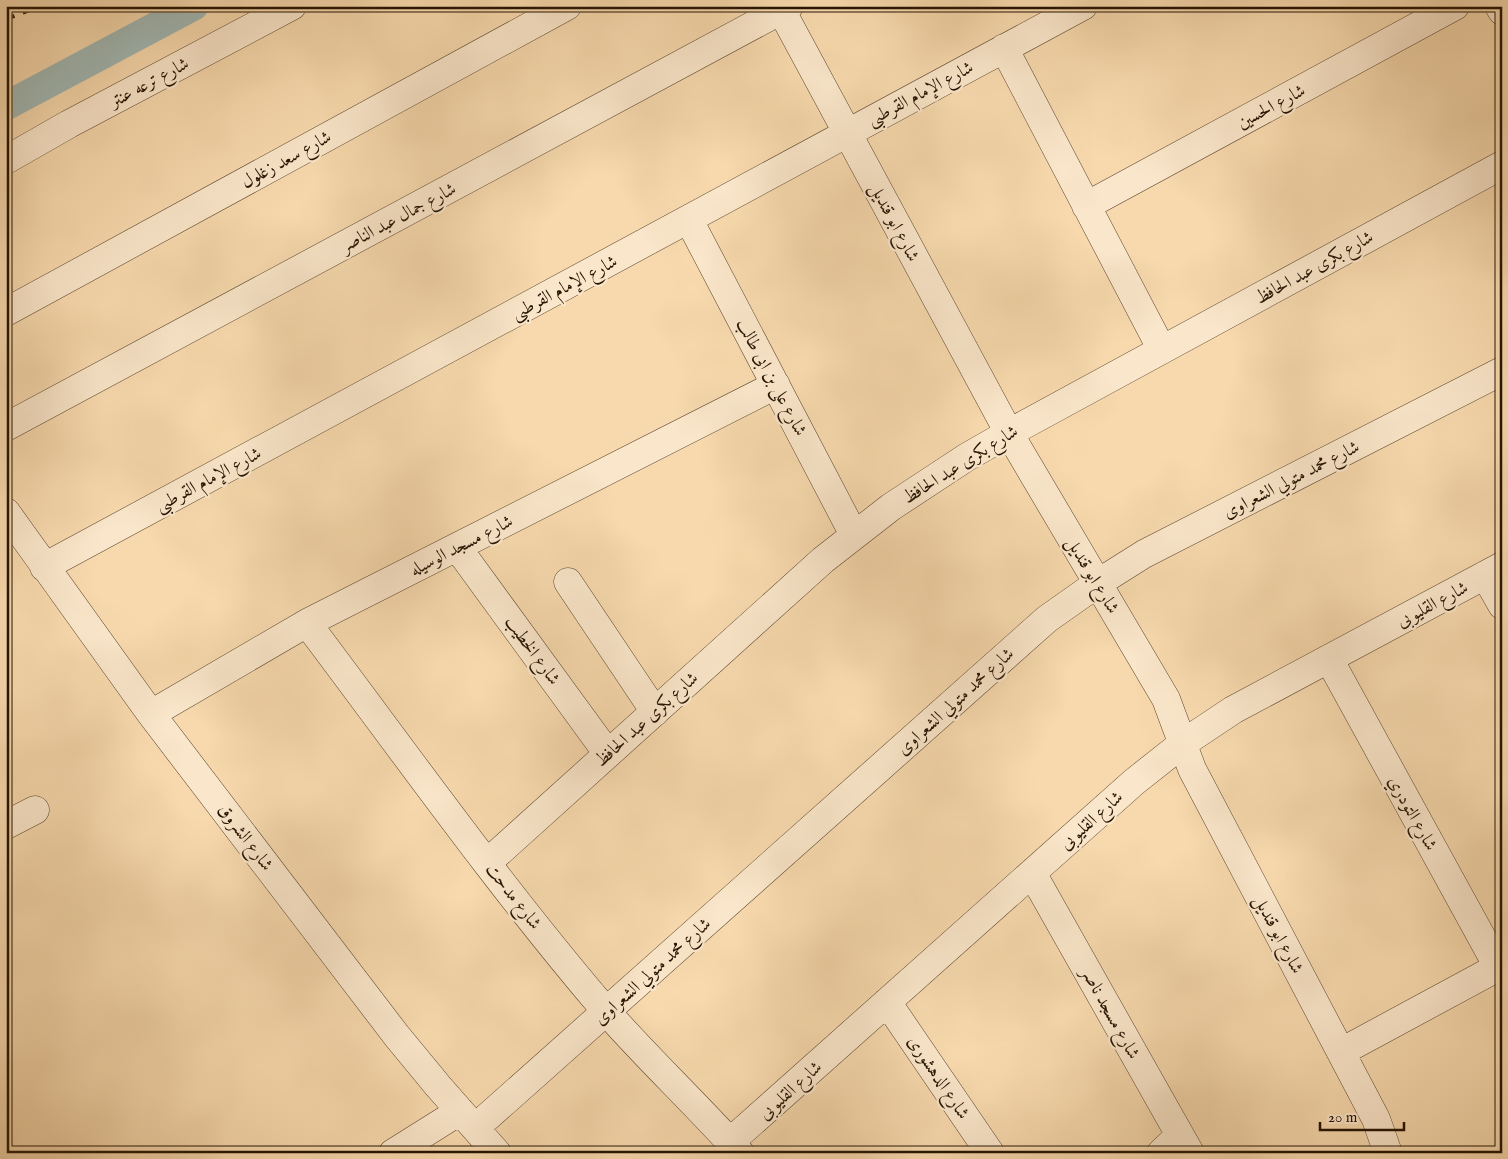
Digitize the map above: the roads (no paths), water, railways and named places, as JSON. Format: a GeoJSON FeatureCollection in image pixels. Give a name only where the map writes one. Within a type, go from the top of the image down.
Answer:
{"type":"FeatureCollection","features":[{"type":"Feature","properties":{"kind":"street","name":"شارع ترعه عنتر"},"geometry":{"type":"LineString","coordinates":[[6,160],[69,124],[292,6]]}},
{"type":"Feature","properties":{"kind":"street","name":"شارع سعد زغلول"},"geometry":{"type":"LineString","coordinates":[[6,312],[567,6]]}},
{"type":"Feature","properties":{"kind":"street","name":"شارع الإمام القرطبى"},"geometry":{"type":"LineString","coordinates":[[44,567],[1083,6]]}},
{"type":"Feature","properties":{"kind":"street","name":"شارع الحسين"},"geometry":{"type":"LineString","coordinates":[[1086,206],[1455,6]]}},
{"type":"Feature","properties":{"kind":"street"},"geometry":{"type":"LineString","coordinates":[[1499,6],[1502,11]]}},
{"type":"Feature","properties":{"kind":"street","name":"شارع ابو قنديل"},"geometry":{"type":"LineString","coordinates":[[783,8],[847,132],[1009,433],[1166,699],[1196,776],[1376,1119],[1388,1153]]}},
{"type":"Feature","properties":{"kind":"street","name":"شارع جمال عبد الناصر"},"geometry":{"type":"LineString","coordinates":[[6,427],[783,8]]}},
{"type":"Feature","properties":{"kind":"street"},"geometry":{"type":"LineString","coordinates":[[1004,48],[1162,350]]}},
{"type":"Feature","properties":{"kind":"street","name":"شارع بكرى عبد الحافظ"},"geometry":{"type":"LineString","coordinates":[[487,863],[823,560],[854,535],[929,482],[1009,433],[1502,165]]}},
{"type":"Feature","properties":{"kind":"street","name":"شارع على بن ابى طالب"},"geometry":{"type":"LineString","coordinates":[[689,220],[854,535]]}},
{"type":"Feature","properties":{"kind":"street","name":"شارع محمد متولي الشعراوى"},"geometry":{"type":"LineString","coordinates":[[393,1153],[467,1120],[606,1011],[1047,619],[1098,583],[1144,554],[1502,371]]}},
{"type":"Feature","properties":{"kind":"street","name":"شارع مسجد الوسيله"},"geometry":{"type":"LineString","coordinates":[[151,714],[307,623],[776,385]]}},
{"type":"Feature","properties":{"kind":"street","name":"شارع الشروق"},"geometry":{"type":"LineString","coordinates":[[6,512],[151,714],[396,1035],[497,1153]]}},
{"type":"Feature","properties":{"kind":"street","name":"شارع الخطيب"},"geometry":{"type":"LineString","coordinates":[[457,547],[608,754]]}},
{"type":"Feature","properties":{"kind":"street"},"geometry":{"type":"LineString","coordinates":[[1493,571],[1502,606]]}},
{"type":"Feature","properties":{"kind":"street","name":"شارع القليوبى"},"geometry":{"type":"LineString","coordinates":[[735,1148],[887,1002],[1134,782],[1182,744],[1233,710],[1493,571]]}},
{"type":"Feature","properties":{"kind":"street"},"geometry":{"type":"LineString","coordinates":[[568,582],[654,712]]}},
{"type":"Feature","properties":{"kind":"street","name":"شارع مدحت"},"geometry":{"type":"LineString","coordinates":[[307,623],[487,863],[563,960],[606,1011],[735,1148]]}},
{"type":"Feature","properties":{"kind":"street","name":"شارع التودري"},"geometry":{"type":"LineString","coordinates":[[1329,659],[1500,966]]}},
{"type":"Feature","properties":{"kind":"street"},"geometry":{"type":"LineString","coordinates":[[6,825],[35,810]]}},
{"type":"Feature","properties":{"kind":"street","name":"شارع مسجد ناصر"},"geometry":{"type":"LineString","coordinates":[[1032,873],[1177,1147]]}},
{"type":"Feature","properties":{"kind":"street"},"geometry":{"type":"LineString","coordinates":[[1341,1052],[1500,966]]}},
{"type":"Feature","properties":{"kind":"street","name":"شارع الدهشورى"},"geometry":{"type":"LineString","coordinates":[[887,1002],[990,1153]]}},
{"type":"Feature","properties":{"kind":"waterway"},"geometry":{"type":"LineString","coordinates":[[6,106],[194,6]]}},
{"type":"Feature","properties":{"kind":"railway"},"geometry":{"type":"LineString","coordinates":[[6,19],[40,6]]}}]}
